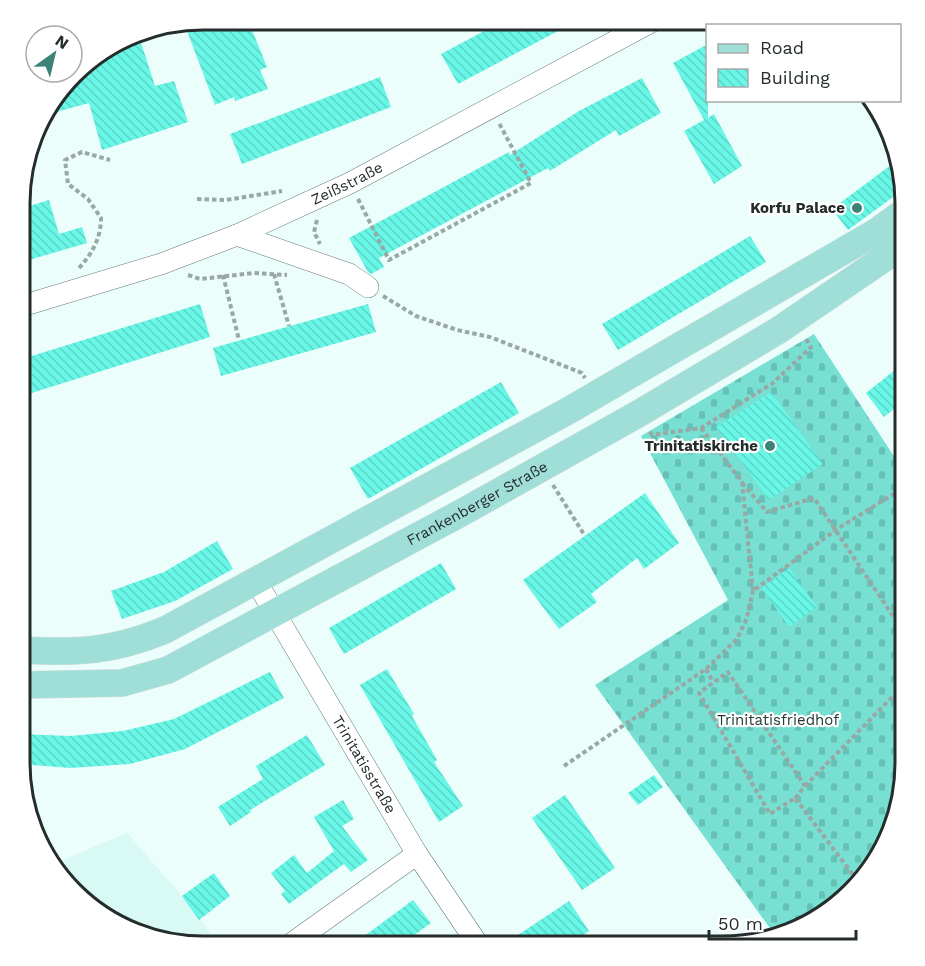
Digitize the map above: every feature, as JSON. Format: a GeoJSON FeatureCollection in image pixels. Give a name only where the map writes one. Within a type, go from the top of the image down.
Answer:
{"type":"FeatureCollection","features":[{"type":"Feature","properties":{"kind":"main road"},"geometry":{"type":"LineString","coordinates":[[30,650],[70,652],[115,648],[165,630],[594,396],[876,232],[895,218]]}},
{"type":"Feature","properties":{"kind":"main road","name":"Frankenberger Straße"},"geometry":{"type":"LineString","coordinates":[[30,685],[122,683],[168,670],[638,414],[796,320],[895,251]]}},
{"type":"Feature","properties":{"kind":"street","name":"Zeißstraße"},"geometry":{"type":"LineString","coordinates":[[30,304],[160,264],[237,235],[350,183],[636,30]]}},
{"type":"Feature","properties":{"kind":"street"},"geometry":{"type":"LineString","coordinates":[[237,235],[348,274],[368,287]]}},
{"type":"Feature","properties":{"kind":"street","name":"Trinitatisstraße"},"geometry":{"type":"LineString","coordinates":[[256,580],[417,854],[472,936]]}},
{"type":"Feature","properties":{"kind":"street"},"geometry":{"type":"LineString","coordinates":[[302,936],[417,854]]}},
{"type":"Feature","properties":{"kind":"path"},"geometry":{"type":"LineString","coordinates":[[350,183],[389,260],[531,183],[491,106]]}},
{"type":"Feature","properties":{"kind":"path"},"geometry":{"type":"LineString","coordinates":[[59,295],[92,252],[101,227],[101,218],[94,207],[68,184],[65,160],[82,153],[110,160]]}},
{"type":"Feature","properties":{"kind":"path"},"geometry":{"type":"LineString","coordinates":[[198,199],[226,200],[291,189]]}},
{"type":"Feature","properties":{"kind":"path"},"geometry":{"type":"LineString","coordinates":[[322,249],[314,232],[325,195]]}},
{"type":"Feature","properties":{"kind":"path"},"geometry":{"type":"LineString","coordinates":[[160,264],[200,279],[223,275],[292,276]]}},
{"type":"Feature","properties":{"kind":"path"},"geometry":{"type":"LineString","coordinates":[[274,274],[289,326]]}},
{"type":"Feature","properties":{"kind":"path"},"geometry":{"type":"LineString","coordinates":[[223,275],[240,340]]}},
{"type":"Feature","properties":{"kind":"path"},"geometry":{"type":"LineString","coordinates":[[368,287],[416,315],[457,330],[490,337],[582,373],[594,396]]}},
{"type":"Feature","properties":{"kind":"path"},"geometry":{"type":"LineString","coordinates":[[638,414],[652,435],[701,428],[773,383],[811,347],[796,320]]}},
{"type":"Feature","properties":{"kind":"path"},"geometry":{"type":"LineString","coordinates":[[701,428],[767,512],[814,498],[837,529],[895,619]]}},
{"type":"Feature","properties":{"kind":"path"},"geometry":{"type":"LineString","coordinates":[[552,482],[585,536]]}},
{"type":"Feature","properties":{"kind":"path"},"geometry":{"type":"LineString","coordinates":[[564,766],[706,669],[737,639],[747,618],[753,591],[742,482]]}},
{"type":"Feature","properties":{"kind":"path"},"geometry":{"type":"LineString","coordinates":[[753,591],[837,529],[895,494]]}},
{"type":"Feature","properties":{"kind":"path"},"geometry":{"type":"LineString","coordinates":[[706,669],[713,682]]}},
{"type":"Feature","properties":{"kind":"path"},"geometry":{"type":"LineString","coordinates":[[805,786],[728,672],[699,693],[770,814],[795,798],[895,694]]}},
{"type":"Feature","properties":{"kind":"path"},"geometry":{"type":"LineString","coordinates":[[795,798],[853,875]]}},
{"type":"Feature","properties":{"kind":"shaded area"},"geometry":{"type":"Polygon","coordinates":[[[127,833],[182,896],[212,936],[169,933],[137,923],[116,913],[89,893],[61,861],[127,833]]]}},
{"type":"Feature","properties":{"kind":"green space","name":"Trinitatisfriedhof"},"geometry":{"type":"Polygon","coordinates":[[[814,334],[895,458],[895,774],[892,797],[886,819],[872,850],[852,877],[818,907],[799,918],[771,929],[595,685],[728,600],[641,436],[814,334]]]}},
{"type":"Feature","properties":{"kind":"building"},"geometry":{"type":"Polygon","coordinates":[[[252,30],[267,67],[260,70],[268,89],[235,101],[234,97],[215,105],[187,31],[252,30]]]}},
{"type":"Feature","properties":{"kind":"building"},"geometry":{"type":"Polygon","coordinates":[[[486,30],[560,30],[458,84],[441,54],[486,30]]]}},
{"type":"Feature","properties":{"kind":"building"},"geometry":{"type":"Polygon","coordinates":[[[141,42],[155,86],[174,81],[188,122],[102,150],[89,103],[56,112],[78,84],[84,84],[84,78],[89,73],[116,53],[141,42]]]}},
{"type":"Feature","properties":{"kind":"building"},"geometry":{"type":"Polygon","coordinates":[[[706,45],[708,118],[714,114],[742,166],[714,184],[684,131],[704,120],[673,63],[706,45]]]}},
{"type":"Feature","properties":{"kind":"building"},"geometry":{"type":"Polygon","coordinates":[[[380,77],[391,107],[242,164],[230,134],[380,77]]]}},
{"type":"Feature","properties":{"kind":"building"},"geometry":{"type":"Polygon","coordinates":[[[642,78],[661,113],[619,136],[616,130],[550,171],[548,168],[379,258],[384,267],[371,274],[368,272],[349,238],[509,152],[510,155],[579,111],[642,78]]]}},
{"type":"Feature","properties":{"kind":"building"},"geometry":{"type":"Polygon","coordinates":[[[891,165],[895,196],[848,230],[832,209],[891,165]]]}},
{"type":"Feature","properties":{"kind":"building"},"geometry":{"type":"Polygon","coordinates":[[[49,200],[59,234],[82,227],[87,243],[30,260],[30,206],[49,200]]]}},
{"type":"Feature","properties":{"kind":"building"},"geometry":{"type":"Polygon","coordinates":[[[750,236],[766,262],[618,350],[602,324],[750,236]]]}},
{"type":"Feature","properties":{"kind":"building"},"geometry":{"type":"Polygon","coordinates":[[[200,304],[210,337],[30,393],[30,357],[200,304]]]}},
{"type":"Feature","properties":{"kind":"building"},"geometry":{"type":"Polygon","coordinates":[[[368,304],[376,332],[221,376],[213,348],[368,304]]]}},
{"type":"Feature","properties":{"kind":"building"},"geometry":{"type":"Polygon","coordinates":[[[895,370],[895,408],[884,417],[866,393],[895,370]]]}},
{"type":"Feature","properties":{"kind":"building"},"geometry":{"type":"Polygon","coordinates":[[[501,382],[519,413],[368,499],[350,468],[501,382]]]}},
{"type":"Feature","properties":{"kind":"building","name":"Trinitatiskirche"},"geometry":{"type":"Polygon","coordinates":[[[771,392],[823,464],[769,500],[716,427],[771,392]]]}},
{"type":"Feature","properties":{"kind":"building"},"geometry":{"type":"Polygon","coordinates":[[[645,493],[679,543],[644,569],[637,558],[591,594],[597,602],[559,629],[523,580],[645,493]]]}},
{"type":"Feature","properties":{"kind":"building"},"geometry":{"type":"Polygon","coordinates":[[[217,541],[233,569],[175,601],[122,619],[111,591],[164,572],[217,541]]]}},
{"type":"Feature","properties":{"kind":"building"},"geometry":{"type":"Polygon","coordinates":[[[441,563],[456,589],[344,654],[329,628],[441,563]]]}},
{"type":"Feature","properties":{"kind":"building"},"geometry":{"type":"Polygon","coordinates":[[[789,568],[817,607],[789,627],[762,588],[789,568]]]}},
{"type":"Feature","properties":{"kind":"building"},"geometry":{"type":"Polygon","coordinates":[[[387,669],[414,714],[412,716],[437,760],[434,762],[463,806],[439,822],[360,685],[387,669]]]}},
{"type":"Feature","properties":{"kind":"building"},"geometry":{"type":"Polygon","coordinates":[[[270,672],[284,698],[185,749],[130,764],[70,768],[30,765],[30,734],[71,736],[123,731],[174,719],[270,672]]]}},
{"type":"Feature","properties":{"kind":"building"},"geometry":{"type":"Polygon","coordinates":[[[307,735],[325,765],[250,810],[251,812],[230,826],[218,807],[263,779],[256,766],[307,735]]]}},
{"type":"Feature","properties":{"kind":"building"},"geometry":{"type":"Polygon","coordinates":[[[654,775],[663,787],[638,805],[628,793],[654,775]]]}},
{"type":"Feature","properties":{"kind":"building"},"geometry":{"type":"Polygon","coordinates":[[[565,795],[615,868],[582,890],[532,818],[565,795]]]}},
{"type":"Feature","properties":{"kind":"building"},"geometry":{"type":"Polygon","coordinates":[[[343,800],[354,819],[342,826],[368,860],[351,872],[344,864],[289,904],[281,894],[285,891],[271,873],[294,855],[307,873],[334,851],[314,817],[343,800]]]}},
{"type":"Feature","properties":{"kind":"building"},"geometry":{"type":"Polygon","coordinates":[[[214,873],[230,896],[199,920],[182,896],[214,873]]]}},
{"type":"Feature","properties":{"kind":"building"},"geometry":{"type":"Polygon","coordinates":[[[413,900],[431,923],[413,936],[364,936],[413,900]]]}},
{"type":"Feature","properties":{"kind":"building"},"geometry":{"type":"Polygon","coordinates":[[[569,901],[589,931],[582,936],[518,935],[569,901]]]}},
{"type":"Feature","properties":{"kind":"place","name":"Korfu Palace"},"geometry":{"type":"Point","coordinates":[857,208]}},
{"type":"Feature","properties":{"kind":"place","name":"Trinitatiskirche"},"geometry":{"type":"Point","coordinates":[770,446]}}]}
